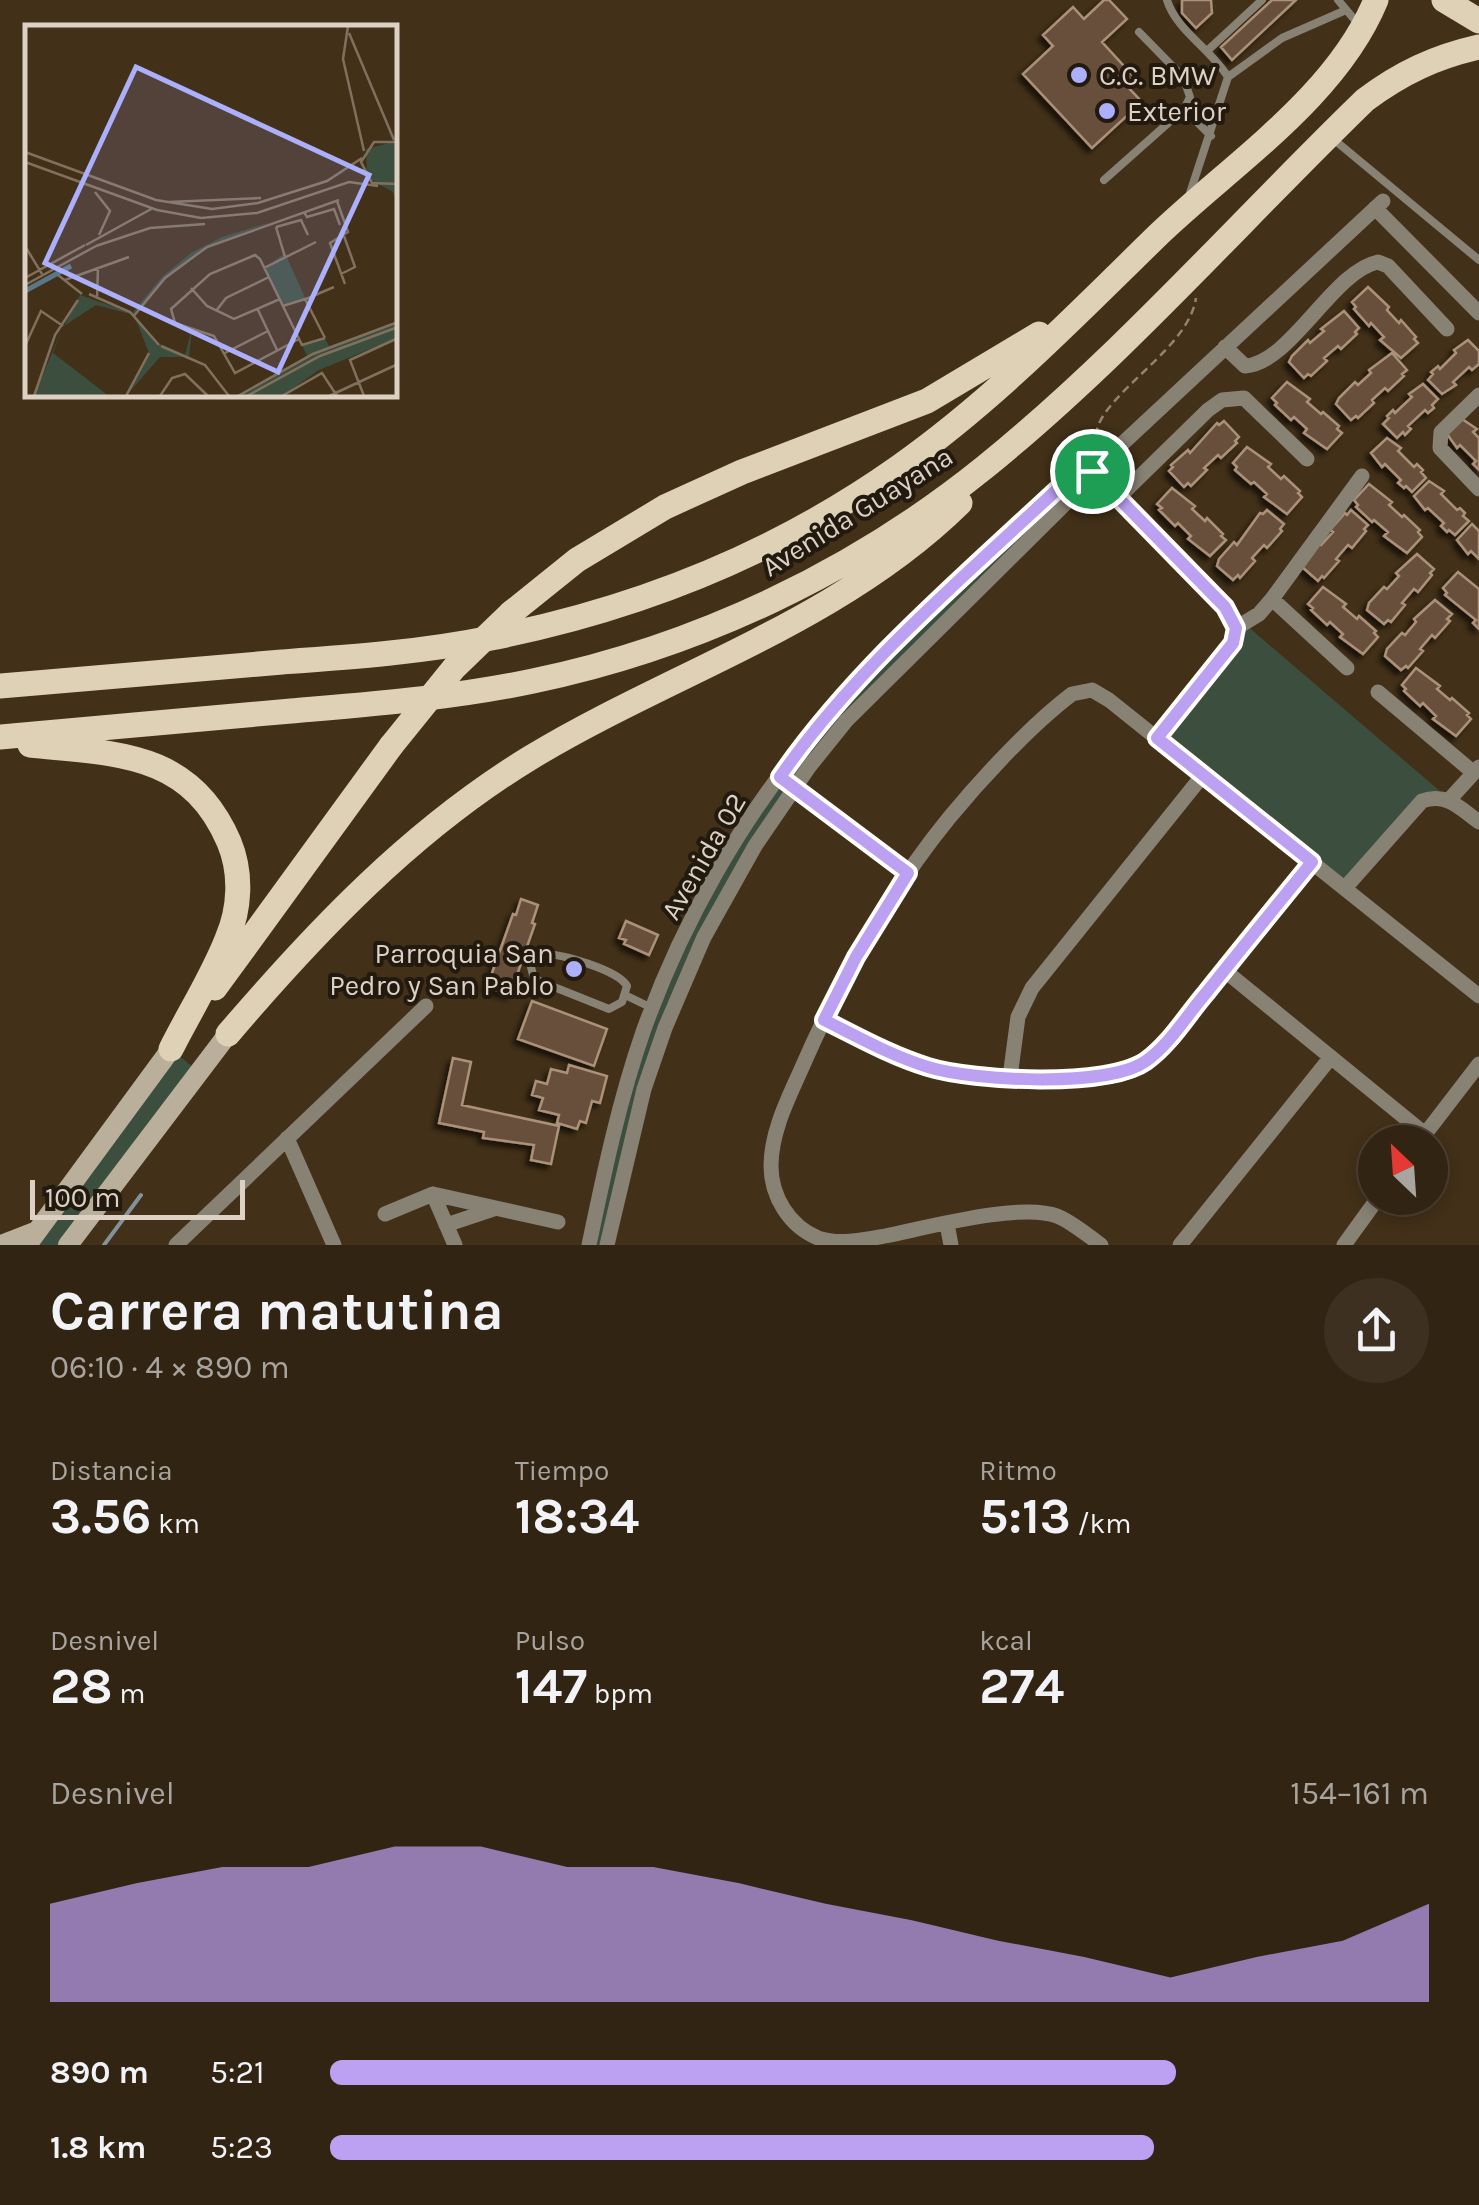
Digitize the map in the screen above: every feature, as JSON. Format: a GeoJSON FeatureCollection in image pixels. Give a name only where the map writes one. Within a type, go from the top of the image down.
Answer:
{"type":"FeatureCollection","features":[{"type":"Feature","properties":{"kind":"main road","name":"Avenida Guayana"},"geometry":{"type":"LineString","coordinates":[[0,686],[426,649],[546,626],[671,588],[794,531],[900,466],[969,413],[1324,82],[1349,52],[1354,19],[1376,0]]}},
{"type":"Feature","properties":{"kind":"main road"},"geometry":{"type":"LineString","coordinates":[[1444,0],[1479,22]]}},
{"type":"Feature","properties":{"kind":"main road","name":"Avenida Guayana"},"geometry":{"type":"LineString","coordinates":[[0,740],[456,695],[535,681],[622,659],[757,608],[834,567],[949,494],[1040,420],[1365,100],[1407,71],[1479,47]]}},
{"type":"Feature","properties":{"kind":"main road"},"geometry":{"type":"LineString","coordinates":[[170,1048],[390,746],[454,668],[510,613],[577,560],[654,512],[742,472],[927,401],[1094,298]]}},
{"type":"Feature","properties":{"kind":"main road"},"geometry":{"type":"LineString","coordinates":[[228,1034],[339,911],[379,872],[463,804],[531,758],[738,652],[871,574],[956,507],[1040,420]]}},
{"type":"Feature","properties":{"kind":"main road"},"geometry":{"type":"LineString","coordinates":[[0,740],[156,765],[191,784],[216,814],[236,868],[234,915],[227,939],[170,1048]]}},
{"type":"Feature","properties":{"kind":"street"},"geometry":{"type":"LineString","coordinates":[[1157,738],[1233,643],[1236,628],[1225,607],[1118,498],[1099,465],[1379,205],[1479,313]]}},
{"type":"Feature","properties":{"kind":"street"},"geometry":{"type":"LineString","coordinates":[[1226,347],[1246,366],[1256,366],[1358,271],[1378,262],[1388,266],[1448,329]]}},
{"type":"Feature","properties":{"kind":"street"},"geometry":{"type":"LineString","coordinates":[[1479,394],[1442,432],[1440,448],[1479,489]]}},
{"type":"Feature","properties":{"kind":"street"},"geometry":{"type":"LineString","coordinates":[[1118,498],[1208,410],[1233,397],[1244,398],[1308,459]]}},
{"type":"Feature","properties":{"kind":"street","name":"Avenida 02"},"geometry":{"type":"LineString","coordinates":[[589,1245],[609,1154],[652,1008],[721,867],[780,777],[840,702],[1063,484],[1099,465]]}},
{"type":"Feature","properties":{"kind":"street","name":"Avenida 02"},"geometry":{"type":"LineString","coordinates":[[608,1245],[649,1072],[688,972],[732,884],[794,788],[862,704],[1076,494],[1099,465]]}},
{"type":"Feature","properties":{"kind":"street"},"geometry":{"type":"LineString","coordinates":[[1236,628],[1259,614],[1272,599],[1362,476]]}},
{"type":"Feature","properties":{"kind":"street"},"geometry":{"type":"LineString","coordinates":[[1272,599],[1347,668]]}},
{"type":"Feature","properties":{"kind":"street"},"geometry":{"type":"LineString","coordinates":[[1101,1245],[1068,1222],[1037,1212],[860,1240],[827,1241],[797,1225],[778,1198],[770,1169],[773,1143],[824,1020],[908,873],[974,790],[1072,694],[1085,690],[1100,694],[1479,996]]}},
{"type":"Feature","properties":{"kind":"street"},"geometry":{"type":"LineString","coordinates":[[1378,692],[1476,770],[1449,800]]}},
{"type":"Feature","properties":{"kind":"street"},"geometry":{"type":"LineString","coordinates":[[1010,1077],[1018,1017],[1032,988],[1203,775]]}},
{"type":"Feature","properties":{"kind":"street"},"geometry":{"type":"LineString","coordinates":[[780,777],[908,873]]}},
{"type":"Feature","properties":{"kind":"street"},"geometry":{"type":"LineString","coordinates":[[1345,888],[1418,803],[1436,797],[1449,800],[1479,822]]}},
{"type":"Feature","properties":{"kind":"street"},"geometry":{"type":"LineString","coordinates":[[824,1020],[932,1068],[972,1075],[1097,1078],[1136,1068],[1166,1042],[1312,862]]}},
{"type":"Feature","properties":{"kind":"street"},"geometry":{"type":"LineString","coordinates":[[1224,970],[1407,1125]]}},
{"type":"Feature","properties":{"kind":"street"},"geometry":{"type":"LineString","coordinates":[[176,1245],[426,1006]]}},
{"type":"Feature","properties":{"kind":"street"},"geometry":{"type":"LineString","coordinates":[[68,1245],[228,1034]]}},
{"type":"Feature","properties":{"kind":"street"},"geometry":{"type":"LineString","coordinates":[[1,1245],[32,1238],[170,1048]]}},
{"type":"Feature","properties":{"kind":"street"},"geometry":{"type":"LineString","coordinates":[[1180,1245],[1331,1057]]}},
{"type":"Feature","properties":{"kind":"street"},"geometry":{"type":"LineString","coordinates":[[1432,1125],[1479,1064]]}},
{"type":"Feature","properties":{"kind":"street"},"geometry":{"type":"LineString","coordinates":[[287,1138],[334,1245]]}},
{"type":"Feature","properties":{"kind":"street"},"geometry":{"type":"LineString","coordinates":[[609,1154],[628,1158]]}},
{"type":"Feature","properties":{"kind":"street"},"geometry":{"type":"LineString","coordinates":[[433,1194],[454,1245]]}},
{"type":"Feature","properties":{"kind":"street"},"geometry":{"type":"LineString","coordinates":[[385,1214],[433,1194],[558,1222]]}},
{"type":"Feature","properties":{"kind":"street"},"geometry":{"type":"LineString","coordinates":[[446,1225],[496,1208]]}},
{"type":"Feature","properties":{"kind":"street"},"geometry":{"type":"LineString","coordinates":[[1344,1245],[1366,1215]]}},
{"type":"Feature","properties":{"kind":"street"},"geometry":{"type":"LineString","coordinates":[[948,1224],[951,1245]]}},
{"type":"Feature","properties":{"kind":"street"},"geometry":{"type":"LineString","coordinates":[[927,1228],[930,1245]]}},
{"type":"Feature","properties":{"kind":"lane"},"geometry":{"type":"LineString","coordinates":[[1167,0],[1170,12],[1228,77]]}},
{"type":"Feature","properties":{"kind":"lane"},"geometry":{"type":"LineString","coordinates":[[1207,51],[1262,0]]}},
{"type":"Feature","properties":{"kind":"lane"},"geometry":{"type":"LineString","coordinates":[[1183,212],[1228,77],[1282,38],[1354,19],[1338,0]]}},
{"type":"Feature","properties":{"kind":"lane"},"geometry":{"type":"LineString","coordinates":[[1104,180],[1184,109],[1190,97],[1183,77],[1139,32]]}},
{"type":"Feature","properties":{"kind":"lane"},"geometry":{"type":"LineString","coordinates":[[1184,109],[1211,136]]}},
{"type":"Feature","properties":{"kind":"lane"},"geometry":{"type":"LineString","coordinates":[[1329,135],[1479,260]]}},
{"type":"Feature","properties":{"kind":"lane"},"geometry":{"type":"LineString","coordinates":[[548,953],[619,975],[627,986],[625,995],[616,1007],[602,1007],[539,981],[530,963],[534,957],[548,953]]}},
{"type":"Feature","properties":{"kind":"lane"},"geometry":{"type":"LineString","coordinates":[[625,995],[652,1008]]}},
{"type":"Feature","properties":{"kind":"path"},"geometry":{"type":"LineString","coordinates":[[1099,465],[1097,426],[1110,404],[1164,350],[1194,310],[1194,290],[1187,278]]}},
{"type":"Feature","properties":{"kind":"green space"},"geometry":{"type":"Polygon","coordinates":[[[1093,471],[886,679],[782,806],[665,1028],[607,1245],[589,1245],[616,1125],[689,927],[791,761],[1020,524],[1093,471]]]}},
{"type":"Feature","properties":{"kind":"green space"},"geometry":{"type":"Polygon","coordinates":[[[1225,607],[1455,804],[1436,797],[1345,888],[1157,738],[1233,643],[1225,607]]]}},
{"type":"Feature","properties":{"kind":"green space"},"geometry":{"type":"Polygon","coordinates":[[[171,1049],[199,1072],[68,1245],[27,1245],[171,1049]]]}},
{"type":"Feature","properties":{"kind":"building","name":"C.C. BMW"},"geometry":{"type":"Polygon","coordinates":[[[1104,0],[1109,0],[1127,19],[1102,42],[1134,77],[1126,85],[1142,102],[1092,148],[1023,74],[1053,46],[1043,35],[1073,7],[1084,19],[1104,0]]]}},
{"type":"Feature","properties":{"kind":"building"},"geometry":{"type":"Polygon","coordinates":[[[1182,0],[1211,0],[1212,13],[1196,28],[1182,13],[1182,0]]]}},
{"type":"Feature","properties":{"kind":"building"},"geometry":{"type":"Polygon","coordinates":[[[1272,0],[1296,0],[1232,60],[1221,47],[1272,0]]]}},
{"type":"Feature","properties":{"kind":"building"},"geometry":{"type":"Polygon","coordinates":[[[1368,287],[1416,337],[1418,343],[1401,358],[1354,309],[1352,302],[1368,287]]]}},
{"type":"Feature","properties":{"kind":"building"},"geometry":{"type":"Polygon","coordinates":[[[1344,311],[1359,328],[1357,334],[1304,378],[1289,362],[1292,356],[1344,311]]]}},
{"type":"Feature","properties":{"kind":"building"},"geometry":{"type":"Polygon","coordinates":[[[1468,340],[1479,351],[1479,364],[1472,370],[1469,367],[1453,382],[1456,385],[1442,394],[1428,380],[1431,372],[1438,366],[1440,369],[1456,353],[1454,350],[1468,340]]]}},
{"type":"Feature","properties":{"kind":"building"},"geometry":{"type":"Polygon","coordinates":[[[1392,353],[1407,370],[1404,376],[1351,420],[1336,404],[1339,398],[1392,353]]]}},
{"type":"Feature","properties":{"kind":"building"},"geometry":{"type":"Polygon","coordinates":[[[1287,382],[1339,426],[1337,429],[1342,433],[1327,449],[1304,433],[1307,429],[1294,417],[1291,420],[1275,405],[1272,398],[1287,382]]]}},
{"type":"Feature","properties":{"kind":"building"},"geometry":{"type":"Polygon","coordinates":[[[1423,384],[1438,399],[1432,405],[1434,408],[1428,413],[1425,410],[1408,426],[1411,429],[1405,435],[1403,432],[1397,438],[1383,424],[1423,384]]]}},
{"type":"Feature","properties":{"kind":"building"},"geometry":{"type":"Polygon","coordinates":[[[1462,419],[1477,429],[1473,432],[1479,438],[1479,470],[1473,464],[1476,461],[1460,445],[1457,448],[1447,434],[1462,419]]]}},
{"type":"Feature","properties":{"kind":"building"},"geometry":{"type":"Polygon","coordinates":[[[1224,421],[1239,437],[1237,443],[1204,468],[1207,470],[1191,486],[1188,483],[1184,487],[1169,471],[1171,465],[1224,421]]]}},
{"type":"Feature","properties":{"kind":"building"},"geometry":{"type":"Polygon","coordinates":[[[1387,438],[1401,448],[1398,451],[1414,467],[1417,464],[1423,470],[1426,478],[1412,492],[1398,483],[1401,480],[1385,464],[1382,467],[1371,453],[1387,438]]]}},
{"type":"Feature","properties":{"kind":"building"},"geometry":{"type":"Polygon","coordinates":[[[1247,447],[1300,491],[1302,497],[1287,514],[1264,497],[1267,494],[1254,482],[1251,484],[1235,470],[1233,463],[1247,447]]]}},
{"type":"Feature","properties":{"kind":"building"},"geometry":{"type":"Polygon","coordinates":[[[1429,481],[1444,491],[1441,494],[1457,510],[1460,508],[1469,521],[1455,535],[1447,532],[1441,526],[1444,523],[1428,508],[1425,510],[1414,496],[1429,481]]]}},
{"type":"Feature","properties":{"kind":"building"},"geometry":{"type":"Polygon","coordinates":[[[1369,484],[1420,530],[1422,537],[1407,553],[1356,507],[1354,500],[1369,484]]]}},
{"type":"Feature","properties":{"kind":"building"},"geometry":{"type":"Polygon","coordinates":[[[1172,488],[1223,534],[1226,540],[1210,556],[1188,539],[1191,536],[1178,523],[1175,526],[1159,510],[1162,508],[1157,504],[1172,488]]]}},
{"type":"Feature","properties":{"kind":"building"},"geometry":{"type":"Polygon","coordinates":[[[1267,510],[1284,524],[1282,531],[1252,558],[1255,561],[1240,578],[1238,575],[1233,580],[1217,566],[1219,559],[1234,542],[1237,545],[1260,513],[1267,510]]]}},
{"type":"Feature","properties":{"kind":"building"},"geometry":{"type":"Polygon","coordinates":[[[1351,510],[1368,525],[1366,531],[1352,548],[1348,545],[1336,559],[1339,561],[1318,581],[1301,566],[1351,510]]]}},
{"type":"Feature","properties":{"kind":"building"},"geometry":{"type":"Polygon","coordinates":[[[1472,524],[1479,531],[1479,559],[1471,551],[1468,554],[1457,540],[1472,524]]]}},
{"type":"Feature","properties":{"kind":"building"},"geometry":{"type":"Polygon","coordinates":[[[1417,554],[1434,569],[1432,575],[1418,592],[1414,589],[1391,622],[1384,624],[1367,610],[1369,603],[1384,587],[1387,589],[1399,576],[1396,573],[1417,554]]]}},
{"type":"Feature","properties":{"kind":"building"},"geometry":{"type":"Polygon","coordinates":[[[1458,572],[1479,589],[1479,629],[1473,623],[1476,620],[1445,595],[1443,588],[1458,572]]]}},
{"type":"Feature","properties":{"kind":"building"},"geometry":{"type":"Polygon","coordinates":[[[1323,587],[1376,631],[1378,637],[1363,654],[1340,637],[1343,634],[1330,622],[1327,625],[1311,610],[1308,604],[1323,587]]]}},
{"type":"Feature","properties":{"kind":"building"},"geometry":{"type":"Polygon","coordinates":[[[1435,600],[1452,614],[1447,619],[1450,621],[1435,638],[1432,635],[1408,668],[1401,670],[1385,656],[1387,649],[1402,633],[1405,635],[1416,622],[1414,619],[1435,600]]]}},
{"type":"Feature","properties":{"kind":"building"},"geometry":{"type":"Polygon","coordinates":[[[1416,668],[1469,713],[1471,719],[1456,736],[1433,719],[1436,716],[1423,703],[1420,706],[1404,691],[1402,685],[1416,668]]]}},
{"type":"Feature","properties":{"kind":"building"},"geometry":{"type":"Polygon","coordinates":[[[521,899],[538,905],[510,995],[487,987],[521,899]]]}},
{"type":"Feature","properties":{"kind":"building"},"geometry":{"type":"Polygon","coordinates":[[[626,921],[658,935],[649,955],[619,938],[626,921]]]}},
{"type":"Feature","properties":{"kind":"building"},"geometry":{"type":"Polygon","coordinates":[[[532,1001],[607,1029],[594,1066],[518,1039],[532,1001]]]}},
{"type":"Feature","properties":{"kind":"building"},"geometry":{"type":"Polygon","coordinates":[[[453,1058],[471,1062],[462,1105],[559,1126],[551,1164],[531,1160],[534,1145],[483,1138],[484,1132],[439,1123],[453,1058]]]}},
{"type":"Feature","properties":{"kind":"building"},"geometry":{"type":"Polygon","coordinates":[[[569,1065],[607,1076],[600,1103],[592,1101],[586,1123],[580,1121],[577,1129],[557,1123],[559,1115],[539,1110],[543,1098],[532,1095],[536,1081],[547,1084],[551,1069],[567,1073],[569,1065]]]}},
{"type":"Feature","properties":{"kind":"waterway"},"geometry":{"type":"LineString","coordinates":[[104,1245],[141,1195]]}},
{"type":"Feature","properties":{"kind":"place","name":"C.C. BMW"},"geometry":{"type":"Point","coordinates":[1079,75]}},
{"type":"Feature","properties":{"kind":"place","name":"Exterior"},"geometry":{"type":"Point","coordinates":[1107,111]}},
{"type":"Feature","properties":{"kind":"place","name":"Parroquia San Pedro y San Pablo"},"geometry":{"type":"Point","coordinates":[574,969]}},
{"type":"Feature","properties":{"kind":"route"},"geometry":{"type":"LineString","coordinates":[[1092,471],[1235,621],[1233,643],[1157,738],[1312,862],[1173,1033],[1136,1068],[1086,1078],[951,1073],[915,1063],[824,1020],[856,957],[908,873],[780,777],[840,702],[918,622],[1063,484],[1092,471]]}}]}
